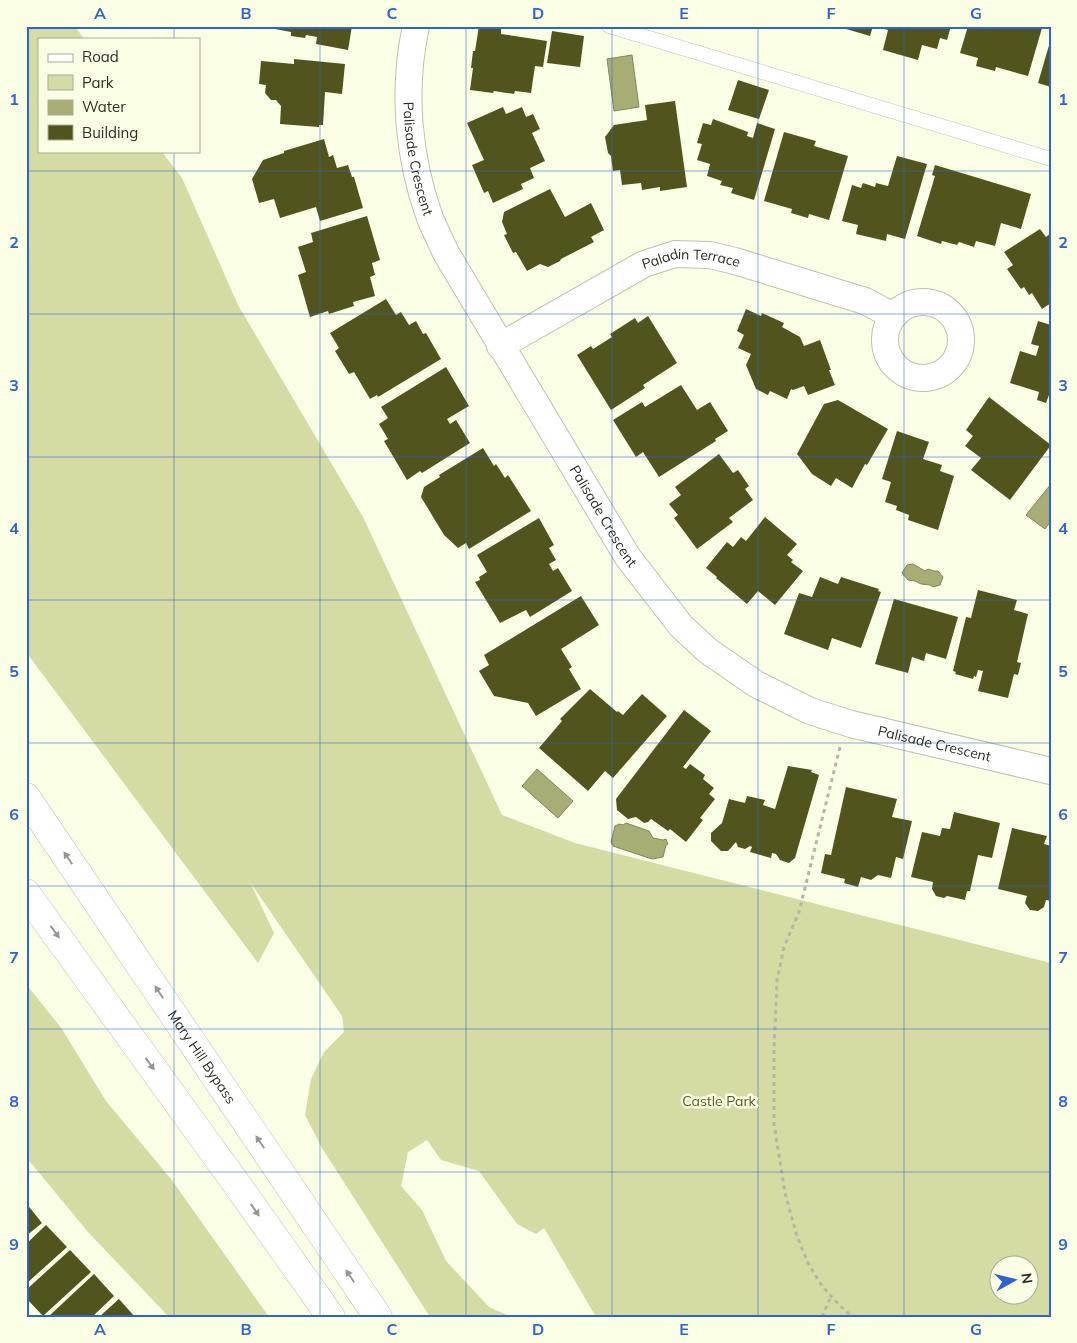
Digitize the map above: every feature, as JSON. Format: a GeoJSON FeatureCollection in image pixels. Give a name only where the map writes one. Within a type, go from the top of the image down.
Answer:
{"type":"FeatureCollection","features":[{"type":"Feature","properties":{"kind":"highway","name":"Mary Hill Bypass"},"geometry":{"type":"LineString","coordinates":[[26,797],[378,1317]]}},
{"type":"Feature","properties":{"kind":"highway"},"geometry":{"type":"LineString","coordinates":[[26,893],[233,1178],[331,1317]]}},
{"type":"Feature","properties":{"kind":"street","name":"Palisade Crescent"},"geometry":{"type":"LineString","coordinates":[[416,26],[409,62],[408,92],[413,152],[421,190],[446,253],[626,556],[681,626],[708,651],[756,684],[810,711],[852,724],[1051,771]]}},
{"type":"Feature","properties":{"kind":"street","name":"Paladin Terrace"},"geometry":{"type":"LineString","coordinates":[[500,346],[644,264],[675,254],[710,254],[735,261],[865,301],[894,316]]}},
{"type":"Feature","properties":{"kind":"lane"},"geometry":{"type":"LineString","coordinates":[[609,26],[1051,159]]}},
{"type":"Feature","properties":{"kind":"path"},"geometry":{"type":"LineString","coordinates":[[852,724],[840,748],[799,912],[784,947],[777,980],[774,1050],[774,1124],[785,1193],[797,1236],[808,1263],[822,1286],[853,1317]]}},
{"type":"Feature","properties":{"kind":"path"},"geometry":{"type":"LineString","coordinates":[[822,1317],[831,1296]]}},
{"type":"Feature","properties":{"kind":"green space","name":"Castle Park"},"geometry":{"type":"Polygon","coordinates":[[[26,26],[75,26],[83,38],[38,38],[38,152],[162,152],[182,178],[238,305],[363,517],[502,815],[575,843],[1051,963],[1051,1317],[596,1317],[544,1228],[536,1234],[517,1224],[479,1171],[441,1160],[427,1140],[408,1152],[401,1186],[422,1210],[446,1261],[489,1307],[511,1317],[430,1317],[322,1148],[305,1115],[311,1079],[324,1052],[344,1032],[342,1016],[250,882],[274,933],[258,963],[26,652],[26,26]]]}},
{"type":"Feature","properties":{"kind":"green space"},"geometry":{"type":"Polygon","coordinates":[[[26,984],[62,1029],[106,1101],[171,1179],[269,1317],[169,1317],[88,1232],[26,1157],[26,984]]]}},
{"type":"Feature","properties":{"kind":"water"},"geometry":{"type":"Polygon","coordinates":[[[632,55],[639,107],[614,111],[607,59],[632,55]]]}},
{"type":"Feature","properties":{"kind":"water"},"geometry":{"type":"Polygon","coordinates":[[[1051,484],[1051,521],[1045,529],[1026,515],[1051,484]]]}},
{"type":"Feature","properties":{"kind":"water"},"geometry":{"type":"Polygon","coordinates":[[[913,564],[925,571],[928,569],[938,571],[943,577],[940,585],[933,587],[908,580],[902,573],[907,565],[913,564]]]}},
{"type":"Feature","properties":{"kind":"water"},"geometry":{"type":"Polygon","coordinates":[[[537,769],[573,801],[558,818],[522,786],[537,769]]]}},
{"type":"Feature","properties":{"kind":"water"},"geometry":{"type":"Polygon","coordinates":[[[626,823],[649,831],[653,838],[666,839],[668,844],[666,845],[663,857],[652,859],[613,846],[611,842],[615,826],[626,823]]]}},
{"type":"Feature","properties":{"kind":"building"},"geometry":{"type":"Polygon","coordinates":[[[276,26],[352,26],[348,50],[316,44],[317,37],[306,35],[305,38],[291,36],[291,32],[275,29],[276,26]]]}},
{"type":"Feature","properties":{"kind":"building"},"geometry":{"type":"Polygon","coordinates":[[[479,26],[501,29],[501,34],[547,41],[543,67],[535,66],[531,93],[515,91],[514,94],[494,91],[493,93],[470,90],[473,51],[475,51],[479,26]]]}},
{"type":"Feature","properties":{"kind":"building"},"geometry":{"type":"Polygon","coordinates":[[[836,26],[873,26],[870,36],[836,26]]]}},
{"type":"Feature","properties":{"kind":"building"},"geometry":{"type":"Polygon","coordinates":[[[885,26],[951,26],[947,40],[940,38],[937,49],[922,45],[918,60],[883,50],[888,30],[884,29],[885,26]]]}},
{"type":"Feature","properties":{"kind":"building"},"geometry":{"type":"Polygon","coordinates":[[[968,26],[1037,26],[1042,28],[1028,76],[996,67],[995,71],[976,66],[978,58],[960,53],[968,26]]]}},
{"type":"Feature","properties":{"kind":"building"},"geometry":{"type":"Polygon","coordinates":[[[552,31],[584,36],[580,67],[547,63],[552,31]]]}},
{"type":"Feature","properties":{"kind":"building"},"geometry":{"type":"Polygon","coordinates":[[[1051,42],[1051,87],[1038,83],[1051,42]]]}},
{"type":"Feature","properties":{"kind":"building"},"geometry":{"type":"Polygon","coordinates":[[[294,59],[345,64],[342,94],[325,92],[323,125],[319,125],[319,127],[280,124],[281,106],[276,100],[271,100],[265,93],[266,85],[259,84],[261,61],[294,64],[294,59]]]}},
{"type":"Feature","properties":{"kind":"building"},"geometry":{"type":"Polygon","coordinates":[[[738,80],[769,90],[759,119],[728,110],[738,80]]]}},
{"type":"Feature","properties":{"kind":"building"},"geometry":{"type":"Polygon","coordinates":[[[675,101],[687,187],[660,191],[660,187],[642,190],[641,183],[622,185],[620,170],[613,171],[605,137],[614,125],[647,120],[645,105],[675,101]]]}},
{"type":"Feature","properties":{"kind":"building"},"geometry":{"type":"Polygon","coordinates":[[[503,107],[506,114],[522,107],[526,117],[533,114],[540,129],[532,133],[545,161],[530,168],[534,178],[521,184],[523,189],[493,203],[488,191],[484,193],[472,165],[484,160],[467,123],[503,107]]]}},
{"type":"Feature","properties":{"kind":"building"},"geometry":{"type":"Polygon","coordinates":[[[713,119],[748,132],[747,136],[753,138],[757,123],[775,129],[754,200],[731,193],[733,188],[720,185],[722,181],[707,176],[710,164],[697,160],[702,144],[697,143],[703,123],[711,125],[713,119]]]}},
{"type":"Feature","properties":{"kind":"building"},"geometry":{"type":"Polygon","coordinates":[[[784,132],[816,141],[814,146],[848,156],[829,220],[809,214],[808,218],[791,213],[792,209],[764,201],[784,132]]]}},
{"type":"Feature","properties":{"kind":"building"},"geometry":{"type":"Polygon","coordinates":[[[324,139],[329,157],[333,155],[337,168],[348,165],[352,177],[354,177],[363,208],[320,221],[316,207],[280,218],[274,199],[259,203],[252,179],[263,160],[284,153],[284,151],[324,139]]]}},
{"type":"Feature","properties":{"kind":"building"},"geometry":{"type":"Polygon","coordinates":[[[897,156],[927,164],[905,239],[887,234],[886,241],[856,234],[858,225],[842,221],[852,185],[861,188],[863,183],[875,187],[876,183],[888,186],[897,156]]]}},
{"type":"Feature","properties":{"kind":"building"},"geometry":{"type":"Polygon","coordinates":[[[935,165],[1031,194],[1021,229],[1001,223],[995,246],[976,241],[974,247],[959,242],[957,245],[942,241],[941,244],[917,236],[935,176],[932,175],[935,165]]]}},
{"type":"Feature","properties":{"kind":"building"},"geometry":{"type":"Polygon","coordinates":[[[550,189],[565,217],[591,203],[604,230],[591,237],[594,242],[560,261],[548,267],[540,264],[527,271],[516,252],[513,253],[504,235],[507,234],[502,222],[504,212],[550,189]]]}},
{"type":"Feature","properties":{"kind":"building"},"geometry":{"type":"Polygon","coordinates":[[[367,216],[380,260],[372,263],[375,275],[370,277],[375,296],[353,302],[354,306],[329,314],[328,311],[310,317],[298,275],[306,272],[298,247],[313,242],[311,233],[367,216]]]}},
{"type":"Feature","properties":{"kind":"building"},"geometry":{"type":"Polygon","coordinates":[[[1040,229],[1046,237],[1051,233],[1051,303],[1042,309],[1032,293],[1029,295],[1024,287],[1021,289],[1007,269],[1013,265],[1004,252],[1040,229]]]}},
{"type":"Feature","properties":{"kind":"building"},"geometry":{"type":"Polygon","coordinates":[[[386,299],[396,315],[401,312],[409,325],[416,321],[423,334],[426,333],[441,359],[378,397],[377,395],[370,399],[354,372],[349,374],[335,351],[339,348],[330,333],[386,299]]]}},
{"type":"Feature","properties":{"kind":"building"},"geometry":{"type":"Polygon","coordinates":[[[746,309],[761,316],[762,313],[784,323],[782,327],[800,337],[804,346],[820,340],[835,385],[808,395],[804,386],[791,389],[787,399],[770,391],[768,395],[756,389],[746,365],[751,354],[738,348],[744,335],[737,331],[746,309]]]}},
{"type":"Feature","properties":{"kind":"building"},"geometry":{"type":"Polygon","coordinates":[[[648,316],[677,363],[643,385],[645,388],[611,410],[577,355],[591,346],[593,349],[612,337],[610,334],[635,318],[638,323],[648,316]]]}},
{"type":"Feature","properties":{"kind":"building"},"geometry":{"type":"Polygon","coordinates":[[[1038,321],[1051,325],[1051,395],[1049,395],[1046,403],[1037,400],[1039,392],[1010,383],[1020,351],[1036,356],[1039,346],[1031,344],[1038,321]]]}},
{"type":"Feature","properties":{"kind":"building"},"geometry":{"type":"Polygon","coordinates":[[[446,367],[469,406],[447,419],[450,424],[456,420],[470,443],[422,473],[420,471],[407,480],[384,441],[388,439],[379,424],[388,418],[381,407],[446,367]]]}},
{"type":"Feature","properties":{"kind":"building"},"geometry":{"type":"Polygon","coordinates":[[[681,385],[697,410],[710,402],[728,431],[715,439],[716,441],[659,477],[643,452],[636,457],[613,420],[642,402],[645,407],[681,385]]]}},
{"type":"Feature","properties":{"kind":"building"},"geometry":{"type":"Polygon","coordinates":[[[989,397],[1051,445],[1010,500],[971,470],[981,458],[965,446],[973,436],[966,430],[989,397]]]}},
{"type":"Feature","properties":{"kind":"building"},"geometry":{"type":"Polygon","coordinates":[[[838,400],[888,429],[852,488],[836,478],[831,486],[812,474],[797,454],[824,404],[838,400]]]}},
{"type":"Feature","properties":{"kind":"building"},"geometry":{"type":"Polygon","coordinates":[[[897,431],[929,442],[923,459],[942,465],[940,471],[954,476],[938,530],[908,520],[909,515],[896,510],[897,506],[885,502],[891,482],[882,479],[897,431]]]}},
{"type":"Feature","properties":{"kind":"building"},"geometry":{"type":"Polygon","coordinates":[[[483,448],[494,466],[496,464],[505,478],[508,475],[531,511],[469,549],[466,543],[458,548],[444,535],[421,497],[424,487],[440,477],[439,475],[483,448]]]}},
{"type":"Feature","properties":{"kind":"building"},"geometry":{"type":"Polygon","coordinates":[[[719,454],[733,473],[738,470],[749,486],[745,489],[753,500],[729,518],[733,522],[697,549],[674,518],[678,515],[669,504],[681,495],[675,487],[719,454]]]}},
{"type":"Feature","properties":{"kind":"building"},"geometry":{"type":"Polygon","coordinates":[[[765,517],[797,544],[787,555],[793,560],[791,562],[803,571],[775,605],[758,591],[747,604],[706,568],[727,542],[733,547],[741,537],[746,541],[765,517]]]}},
{"type":"Feature","properties":{"kind":"building"},"geometry":{"type":"Polygon","coordinates":[[[539,518],[554,545],[549,548],[556,560],[549,564],[553,571],[558,568],[572,591],[530,617],[526,610],[500,623],[475,582],[480,580],[479,577],[487,572],[477,555],[539,518]]]}},
{"type":"Feature","properties":{"kind":"building"},"geometry":{"type":"Polygon","coordinates":[[[820,577],[838,584],[841,577],[879,589],[878,591],[881,592],[861,648],[832,638],[828,650],[784,634],[799,593],[812,597],[820,577]]]}},
{"type":"Feature","properties":{"kind":"building"},"geometry":{"type":"Polygon","coordinates":[[[978,590],[1017,600],[1014,610],[1028,614],[1017,662],[1021,663],[1018,675],[1014,674],[1008,698],[978,691],[983,671],[978,670],[976,677],[974,676],[973,679],[955,674],[956,672],[953,671],[966,617],[971,618],[978,590]]]}},
{"type":"Feature","properties":{"kind":"building"},"geometry":{"type":"Polygon","coordinates":[[[581,596],[599,625],[561,649],[572,667],[569,669],[581,689],[536,716],[528,703],[494,696],[479,671],[489,665],[484,655],[581,596]]]}},
{"type":"Feature","properties":{"kind":"building"},"geometry":{"type":"Polygon","coordinates":[[[894,599],[958,617],[946,659],[926,653],[924,661],[912,657],[908,673],[875,664],[894,599]]]}},
{"type":"Feature","properties":{"kind":"building"},"geometry":{"type":"Polygon","coordinates":[[[590,689],[623,715],[642,694],[667,716],[613,778],[605,771],[588,791],[539,748],[562,721],[560,719],[590,689]]]}},
{"type":"Feature","properties":{"kind":"building"},"geometry":{"type":"Polygon","coordinates":[[[684,710],[711,731],[683,767],[686,769],[690,764],[705,775],[703,779],[714,788],[709,794],[715,799],[700,818],[703,820],[686,842],[670,829],[668,831],[651,819],[644,823],[636,817],[628,819],[617,810],[616,799],[684,710]]]}},
{"type":"Feature","properties":{"kind":"building"},"geometry":{"type":"Polygon","coordinates":[[[788,766],[812,770],[811,772],[819,775],[795,858],[789,863],[780,860],[776,854],[772,853],[771,858],[750,852],[752,847],[750,846],[745,849],[738,847],[736,842],[728,851],[721,851],[711,841],[711,833],[722,823],[729,799],[745,803],[747,796],[765,800],[763,805],[775,809],[788,766]]]}},
{"type":"Feature","properties":{"kind":"building"},"geometry":{"type":"Polygon","coordinates":[[[846,787],[897,799],[892,817],[912,821],[903,859],[896,857],[891,878],[878,875],[871,880],[861,877],[858,887],[844,883],[845,879],[821,873],[825,854],[831,855],[846,787]]]}},
{"type":"Feature","properties":{"kind":"building"},"geometry":{"type":"Polygon","coordinates":[[[954,812],[1000,823],[992,858],[978,855],[970,891],[967,891],[965,900],[947,896],[944,898],[936,896],[932,889],[933,882],[911,877],[922,832],[940,836],[942,828],[950,829],[954,812]]]}},
{"type":"Feature","properties":{"kind":"building"},"geometry":{"type":"Polygon","coordinates":[[[1012,828],[1047,836],[1044,844],[1051,846],[1051,901],[1046,900],[1044,907],[1038,911],[1030,910],[1025,903],[1027,896],[998,889],[1012,828]]]}},
{"type":"Feature","properties":{"kind":"building"},"geometry":{"type":"Polygon","coordinates":[[[26,1203],[42,1223],[26,1236],[26,1203]]]}},
{"type":"Feature","properties":{"kind":"building"},"geometry":{"type":"Polygon","coordinates":[[[46,1225],[67,1247],[26,1284],[26,1244],[46,1225]]]}},
{"type":"Feature","properties":{"kind":"building"},"geometry":{"type":"Polygon","coordinates":[[[70,1250],[91,1272],[43,1316],[26,1298],[26,1290],[70,1250]]]}},
{"type":"Feature","properties":{"kind":"building"},"geometry":{"type":"Polygon","coordinates":[[[94,1274],[114,1296],[92,1317],[48,1317],[94,1274]]]}},
{"type":"Feature","properties":{"kind":"building"},"geometry":{"type":"Polygon","coordinates":[[[119,1299],[135,1317],[99,1317],[119,1299]]]}}]}
